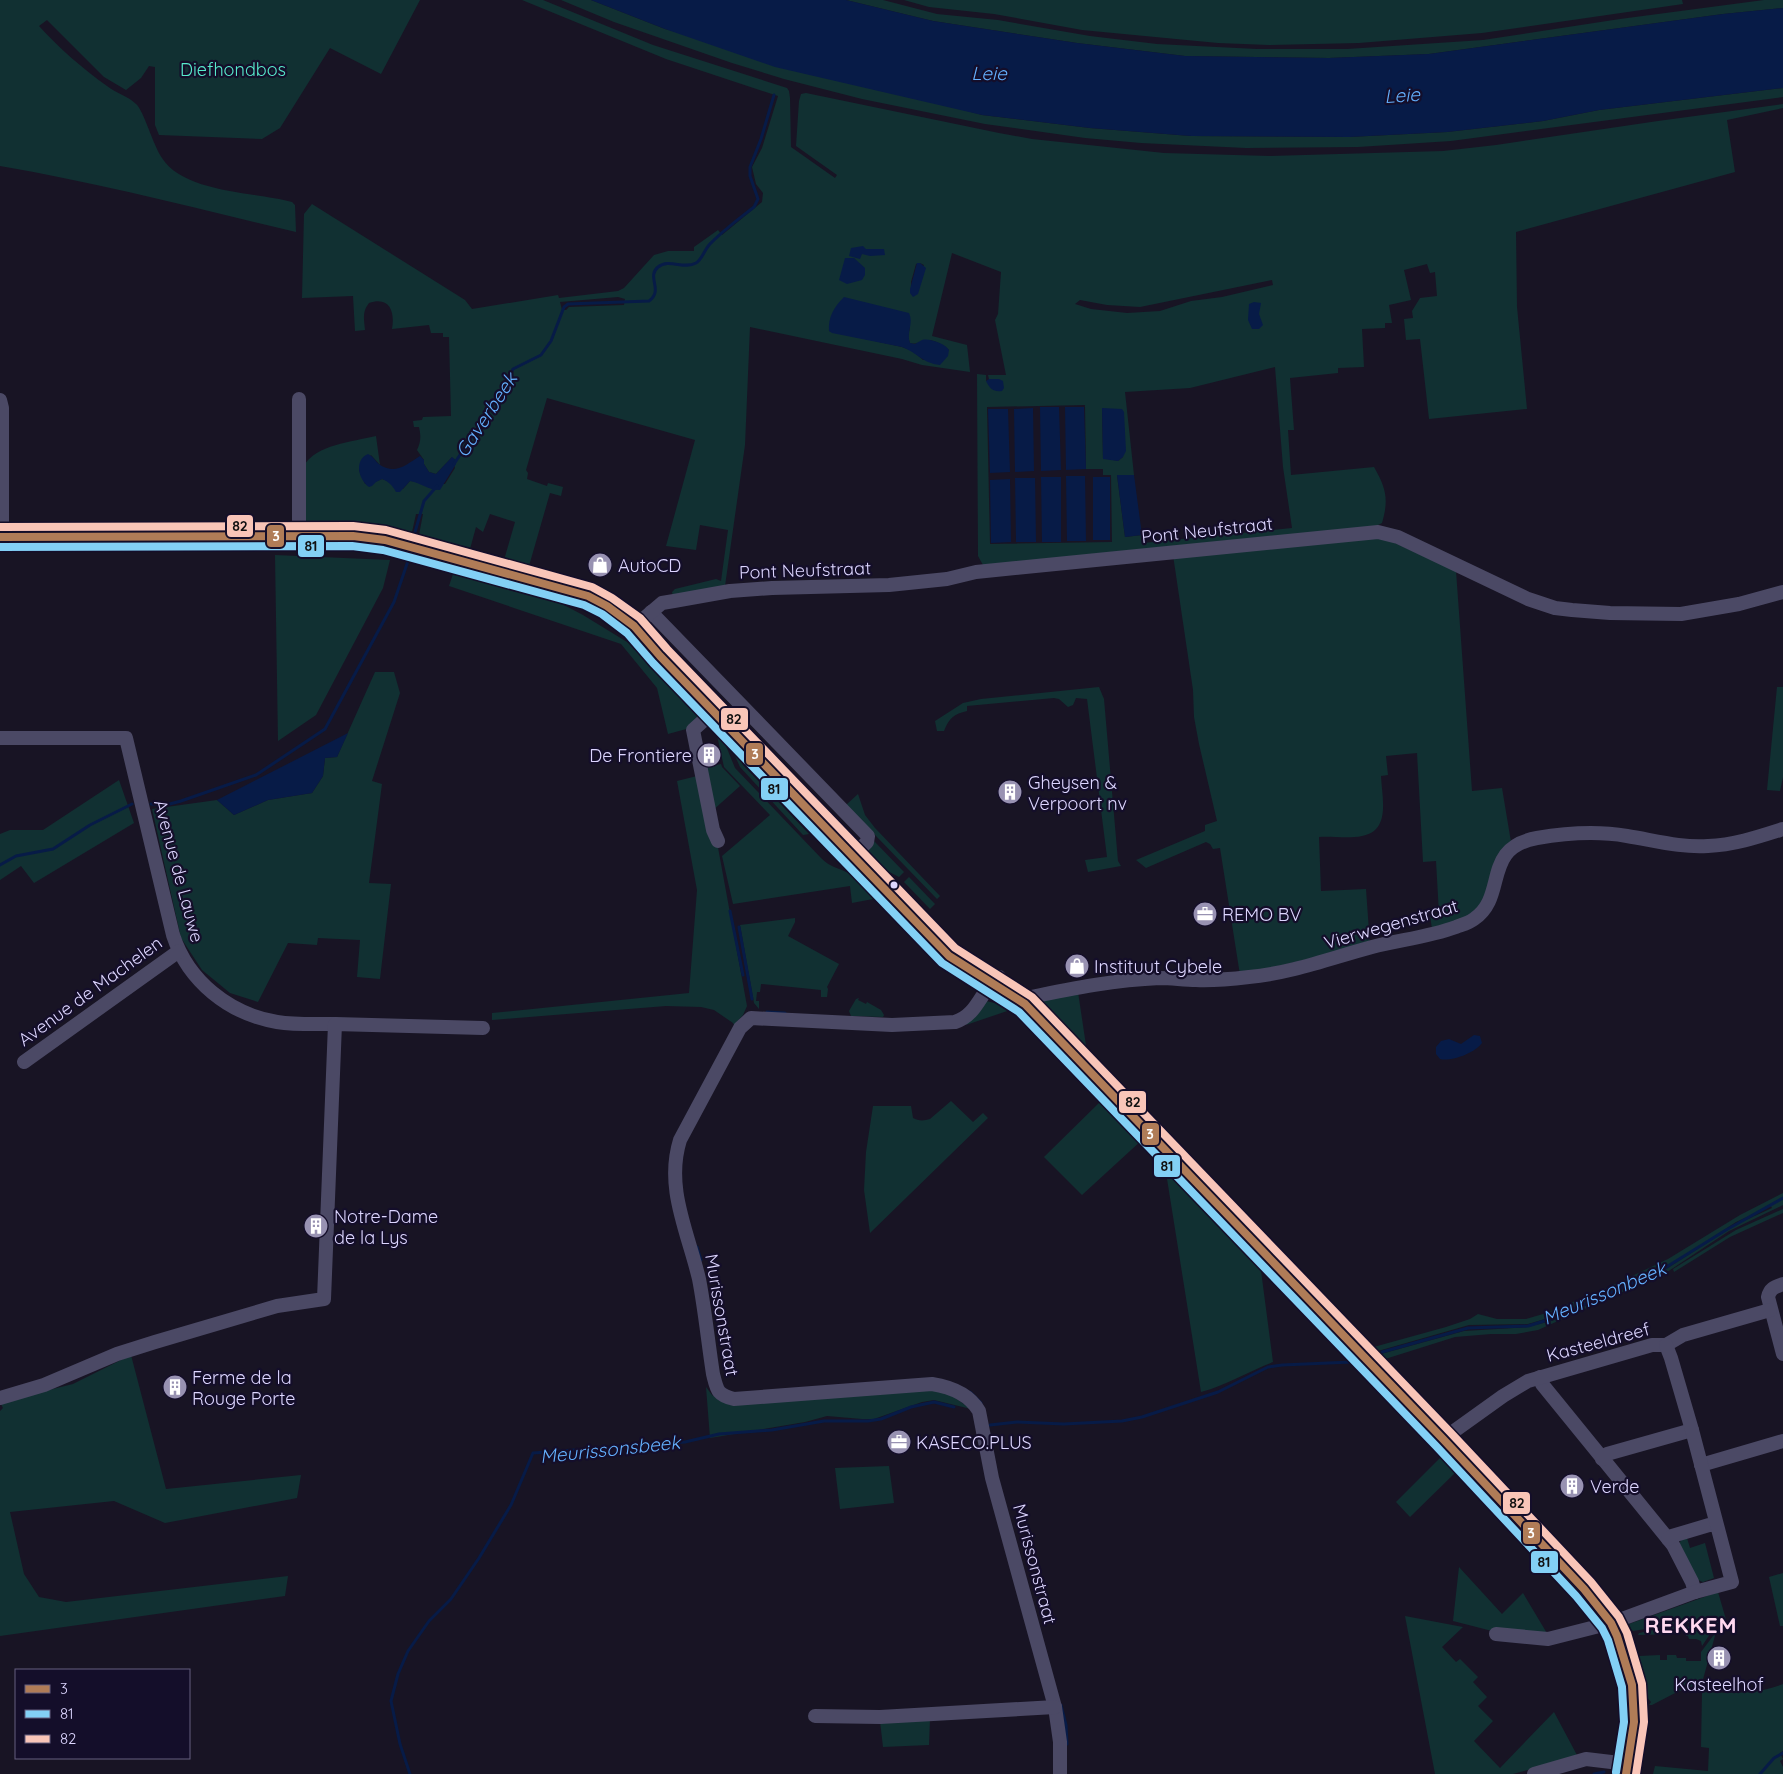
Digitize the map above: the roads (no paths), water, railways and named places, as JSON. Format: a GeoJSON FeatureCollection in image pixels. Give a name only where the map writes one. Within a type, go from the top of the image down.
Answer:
{"type":"FeatureCollection","features":[{"type":"Feature","properties":{"kind":"main road"},"geometry":{"type":"LineString","coordinates":[[1,538],[353,536],[386,540],[553,588],[631,629],[660,656],[924,932],[961,951],[988,968],[995,979],[1025,1004],[1443,1439],[1584,1589],[1613,1623],[1632,1685],[1634,1715],[1627,1769]]}},
{"type":"Feature","properties":{"kind":"street"},"geometry":{"type":"LineString","coordinates":[[299,399],[299,536]]}},
{"type":"Feature","properties":{"kind":"street"},"geometry":{"type":"LineString","coordinates":[[1,404],[1,538]]}},
{"type":"Feature","properties":{"kind":"street","name":"Pont Neufstraat"},"geometry":{"type":"LineString","coordinates":[[631,629],[662,603],[730,592],[772,588],[888,585],[947,579],[976,572],[1378,532],[1398,536],[1528,599],[1555,608],[1610,613],[1681,614],[1702,612],[1783,592]]}},
{"type":"Feature","properties":{"kind":"street"},"geometry":{"type":"LineString","coordinates":[[651,612],[868,836],[867,842],[852,857]]}},
{"type":"Feature","properties":{"kind":"street"},"geometry":{"type":"LineString","coordinates":[[713,712],[693,730],[718,841]]}},
{"type":"Feature","properties":{"kind":"street","name":"Avenue de Lauwe"},"geometry":{"type":"LineString","coordinates":[[0,738],[126,738],[173,934],[179,951],[190,970],[203,985],[223,1001],[259,1018],[284,1023],[483,1028]]}},
{"type":"Feature","properties":{"kind":"street","name":"Vierwegenstraat"},"geometry":{"type":"LineString","coordinates":[[1025,1004],[1031,997],[1091,984],[1163,978],[1199,980],[1266,975],[1304,968],[1372,947],[1454,928],[1474,920],[1482,912],[1488,902],[1501,862],[1509,850],[1520,842],[1536,838],[1568,834],[1624,835],[1705,847],[1736,843],[1783,830]]}},
{"type":"Feature","properties":{"kind":"street","name":"Avenue de Machelen"},"geometry":{"type":"LineString","coordinates":[[24,1062],[179,951]]}},
{"type":"Feature","properties":{"kind":"street","name":"Murissonstraat"},"geometry":{"type":"LineString","coordinates":[[995,979],[970,1014],[964,1019],[955,1022],[892,1025],[751,1018],[740,1028],[680,1140],[676,1155],[675,1184],[680,1212],[699,1282],[713,1374],[716,1387],[721,1394],[734,1400],[932,1384],[948,1387],[960,1393],[976,1407],[979,1412],[992,1478],[1055,1707],[1060,1742],[1060,1774]]}},
{"type":"Feature","properties":{"kind":"street"},"geometry":{"type":"LineString","coordinates":[[0,1398],[44,1385],[117,1354],[145,1345],[277,1306],[324,1299],[335,1024]]}},
{"type":"Feature","properties":{"kind":"street"},"geometry":{"type":"LineString","coordinates":[[1783,1284],[1774,1287],[1768,1297],[1783,1354]]}},
{"type":"Feature","properties":{"kind":"street"},"geometry":{"type":"LineString","coordinates":[[1496,1634],[1548,1639],[1613,1623],[1695,1592],[1732,1582],[1672,1358],[1666,1345],[1683,1335],[1770,1310]]}},
{"type":"Feature","properties":{"kind":"street","name":"Kasteeldreef"},"geometry":{"type":"LineString","coordinates":[[1443,1439],[1517,1387],[1540,1377],[1652,1345],[1666,1345]]}},
{"type":"Feature","properties":{"kind":"street","name":"Kasteeldreef"},"geometry":{"type":"LineString","coordinates":[[1540,1377],[1542,1384],[1668,1539],[1688,1574],[1695,1592]]}},
{"type":"Feature","properties":{"kind":"street"},"geometry":{"type":"LineString","coordinates":[[1602,1459],[1607,1454],[1692,1430]]}},
{"type":"Feature","properties":{"kind":"street"},"geometry":{"type":"LineString","coordinates":[[1701,1465],[1783,1441]]}},
{"type":"Feature","properties":{"kind":"street"},"geometry":{"type":"LineString","coordinates":[[1668,1539],[1672,1536],[1709,1525],[1716,1525]]}},
{"type":"Feature","properties":{"kind":"street"},"geometry":{"type":"LineString","coordinates":[[815,1716],[880,1717],[1055,1707]]}},
{"type":"Feature","properties":{"kind":"street"},"geometry":{"type":"LineString","coordinates":[[1534,1774],[1586,1759],[1627,1769]]}},
{"type":"Feature","properties":{"kind":"water","name":"Leie"},"geometry":{"type":"Polygon","coordinates":[[[591,0],[846,0],[933,21],[1077,43],[1185,56],[1329,58],[1429,54],[1723,14],[1783,8],[1783,88],[1599,110],[1543,121],[1447,132],[1349,137],[1191,136],[1090,128],[982,115],[775,67],[665,29],[591,0]]]}},
{"type":"Feature","properties":{"kind":"water"},"geometry":{"type":"Polygon","coordinates":[[[863,246],[866,249],[884,249],[885,255],[870,256],[862,254],[860,259],[849,256],[851,248],[863,246]]]}},
{"type":"Feature","properties":{"kind":"water"},"geometry":{"type":"Polygon","coordinates":[[[845,258],[854,258],[865,268],[865,275],[862,280],[847,284],[839,280],[845,258]]]}},
{"type":"Feature","properties":{"kind":"water"},"geometry":{"type":"Polygon","coordinates":[[[917,263],[926,268],[918,294],[913,297],[910,289],[917,263]]]}},
{"type":"Feature","properties":{"kind":"water"},"geometry":{"type":"Polygon","coordinates":[[[844,297],[909,313],[911,320],[910,343],[915,344],[922,340],[937,342],[949,350],[948,356],[940,365],[934,364],[902,347],[832,333],[829,331],[831,317],[835,308],[844,297]]]}},
{"type":"Feature","properties":{"kind":"water"},"geometry":{"type":"Polygon","coordinates":[[[1254,302],[1261,303],[1259,314],[1263,325],[1259,329],[1252,329],[1248,320],[1249,304],[1254,302]]]}},
{"type":"Feature","properties":{"kind":"water"},"geometry":{"type":"Polygon","coordinates":[[[989,379],[1003,381],[1004,388],[1002,391],[990,388],[986,381],[989,379]]]}},
{"type":"Feature","properties":{"kind":"water"},"geometry":{"type":"Polygon","coordinates":[[[1040,407],[1059,407],[1061,470],[1041,471],[1040,407]]]}},
{"type":"Feature","properties":{"kind":"water"},"geometry":{"type":"Polygon","coordinates":[[[1065,407],[1084,407],[1086,469],[1066,470],[1065,407]]]}},
{"type":"Feature","properties":{"kind":"water"},"geometry":{"type":"Polygon","coordinates":[[[1033,408],[1034,471],[1015,472],[1014,409],[1033,408]]]}},
{"type":"Feature","properties":{"kind":"water"},"geometry":{"type":"Polygon","coordinates":[[[1102,408],[1122,409],[1124,412],[1126,451],[1118,461],[1103,459],[1102,408]]]}},
{"type":"Feature","properties":{"kind":"water"},"geometry":{"type":"Polygon","coordinates":[[[988,409],[1008,409],[1010,472],[990,473],[988,409]]]}},
{"type":"Feature","properties":{"kind":"water"},"geometry":{"type":"Polygon","coordinates":[[[368,454],[380,465],[391,469],[406,465],[420,456],[424,460],[424,464],[429,472],[436,474],[452,457],[456,460],[456,464],[440,490],[410,481],[400,492],[396,492],[390,484],[382,479],[369,487],[365,484],[360,475],[359,465],[368,454]]]}},
{"type":"Feature","properties":{"kind":"water"},"geometry":{"type":"Polygon","coordinates":[[[1117,475],[1134,475],[1142,535],[1125,537],[1117,475]]]}},
{"type":"Feature","properties":{"kind":"water"},"geometry":{"type":"Polygon","coordinates":[[[1066,476],[1085,476],[1086,541],[1067,541],[1066,476]]]}},
{"type":"Feature","properties":{"kind":"water"},"geometry":{"type":"Polygon","coordinates":[[[1041,477],[1061,477],[1061,542],[1042,542],[1041,477]]]}},
{"type":"Feature","properties":{"kind":"water"},"geometry":{"type":"Polygon","coordinates":[[[1093,477],[1110,477],[1110,540],[1093,540],[1093,477]]]}},
{"type":"Feature","properties":{"kind":"water"},"geometry":{"type":"Polygon","coordinates":[[[1015,478],[1035,478],[1036,542],[1016,542],[1015,478]]]}},
{"type":"Feature","properties":{"kind":"water"},"geometry":{"type":"Polygon","coordinates":[[[1010,479],[1011,542],[991,543],[990,480],[1010,479]]]}},
{"type":"Feature","properties":{"kind":"water"},"geometry":{"type":"Polygon","coordinates":[[[348,733],[337,757],[325,758],[323,776],[312,793],[268,800],[234,815],[217,800],[348,733]]]}},
{"type":"Feature","properties":{"kind":"water"},"geometry":{"type":"Polygon","coordinates":[[[1474,1035],[1480,1036],[1482,1043],[1469,1053],[1445,1060],[1440,1059],[1436,1054],[1436,1047],[1441,1041],[1449,1039],[1461,1044],[1474,1035]]]}},
{"type":"Feature","properties":{"kind":"waterway","name":"Gaverbeek"},"geometry":{"type":"LineString","coordinates":[[454,464],[500,394],[513,369],[541,355],[551,341],[564,307],[568,304],[649,301],[655,292],[654,275],[658,267],[667,264],[691,265],[696,263],[710,244],[754,207],[758,199],[750,176],[750,167],[761,139],[774,95]]}},
{"type":"Feature","properties":{"kind":"waterway","name":"Gaverbeek"},"geometry":{"type":"LineString","coordinates":[[415,532],[424,501],[437,486]]}},
{"type":"Feature","properties":{"kind":"waterway"},"geometry":{"type":"LineString","coordinates":[[151,804],[166,805],[181,801],[256,775],[325,729],[394,602],[409,558]]}},
{"type":"Feature","properties":{"kind":"waterway"},"geometry":{"type":"LineString","coordinates":[[0,865],[16,856],[53,849],[90,825],[132,804]]}},
{"type":"Feature","properties":{"kind":"waterway"},"geometry":{"type":"LineString","coordinates":[[730,911],[743,975]]}},
{"type":"Feature","properties":{"kind":"waterway"},"geometry":{"type":"LineString","coordinates":[[739,927],[752,999]]}},
{"type":"Feature","properties":{"kind":"waterway"},"geometry":{"type":"LineString","coordinates":[[767,1012],[785,1013]]}},
{"type":"Feature","properties":{"kind":"waterway","name":"Meurissonbeek"},"geometry":{"type":"LineString","coordinates":[[1382,1352],[1468,1328],[1528,1326],[1554,1318],[1660,1271],[1726,1230],[1783,1198]]}},
{"type":"Feature","properties":{"kind":"waterway"},"geometry":{"type":"LineString","coordinates":[[697,1247],[701,1260]]}},
{"type":"Feature","properties":{"kind":"waterway","name":"Meurissonbeek"},"geometry":{"type":"LineString","coordinates":[[990,1425],[1017,1422],[1064,1424],[1122,1421],[1142,1417],[1218,1392],[1268,1367],[1352,1362]]}},
{"type":"Feature","properties":{"kind":"waterway"},"geometry":{"type":"LineString","coordinates":[[970,1392],[981,1403]]}},
{"type":"Feature","properties":{"kind":"waterway","name":"Meurissonsbeek"},"geometry":{"type":"LineString","coordinates":[[410,1774],[400,1744],[391,1701],[398,1674],[408,1651],[429,1621],[451,1599],[479,1558],[511,1505],[533,1453],[685,1442],[719,1434],[772,1430],[824,1421],[868,1421],[881,1419],[911,1407],[934,1402],[954,1407]]}},
{"type":"Feature","properties":{"kind":"waterway"},"geometry":{"type":"LineString","coordinates":[[1061,1705],[1066,1725],[1067,1744]]}},
{"type":"Feature","properties":{"kind":"waterway"},"geometry":{"type":"LineString","coordinates":[[1760,1774],[1774,1758],[1783,1753]]}},
{"type":"Feature","properties":{"kind":"waterway"},"geometry":{"type":"LineString","coordinates":[[1594,1774],[1604,1772]]}},
{"type":"Feature","properties":{"kind":"place","name":"AutoCD"},"geometry":{"type":"Point","coordinates":[600,565]}},
{"type":"Feature","properties":{"kind":"place","name":"De Frontiere"},"geometry":{"type":"Point","coordinates":[709,755]}},
{"type":"Feature","properties":{"kind":"place","name":"Gheysen & Verpoort nv"},"geometry":{"type":"Point","coordinates":[1010,792]}},
{"type":"Feature","properties":{"kind":"place","name":"REMO BV"},"geometry":{"type":"Point","coordinates":[1205,914]}},
{"type":"Feature","properties":{"kind":"place","name":"Instituut Cybele"},"geometry":{"type":"Point","coordinates":[1077,966]}},
{"type":"Feature","properties":{"kind":"place","name":"Notre-Dame de la Lys"},"geometry":{"type":"Point","coordinates":[316,1226]}},
{"type":"Feature","properties":{"kind":"place","name":"Ferme de la Rouge Porte"},"geometry":{"type":"Point","coordinates":[175,1387]}},
{"type":"Feature","properties":{"kind":"place","name":"KASECO.PLUS"},"geometry":{"type":"Point","coordinates":[899,1442]}},
{"type":"Feature","properties":{"kind":"place","name":"Verde"},"geometry":{"type":"Point","coordinates":[1572,1486]}},
{"type":"Feature","properties":{"kind":"place","name":"Kasteelhof"},"geometry":{"type":"Point","coordinates":[1719,1658]}},
{"type":"Feature","properties":{"kind":"district","name":"REKKEM"},"geometry":{"type":"Point","coordinates":[1691,1625]}},
{"type":"Feature","properties":{"kind":"park label","name":"Diefhondbos"},"geometry":{"type":"Point","coordinates":[233,69]}}]}
